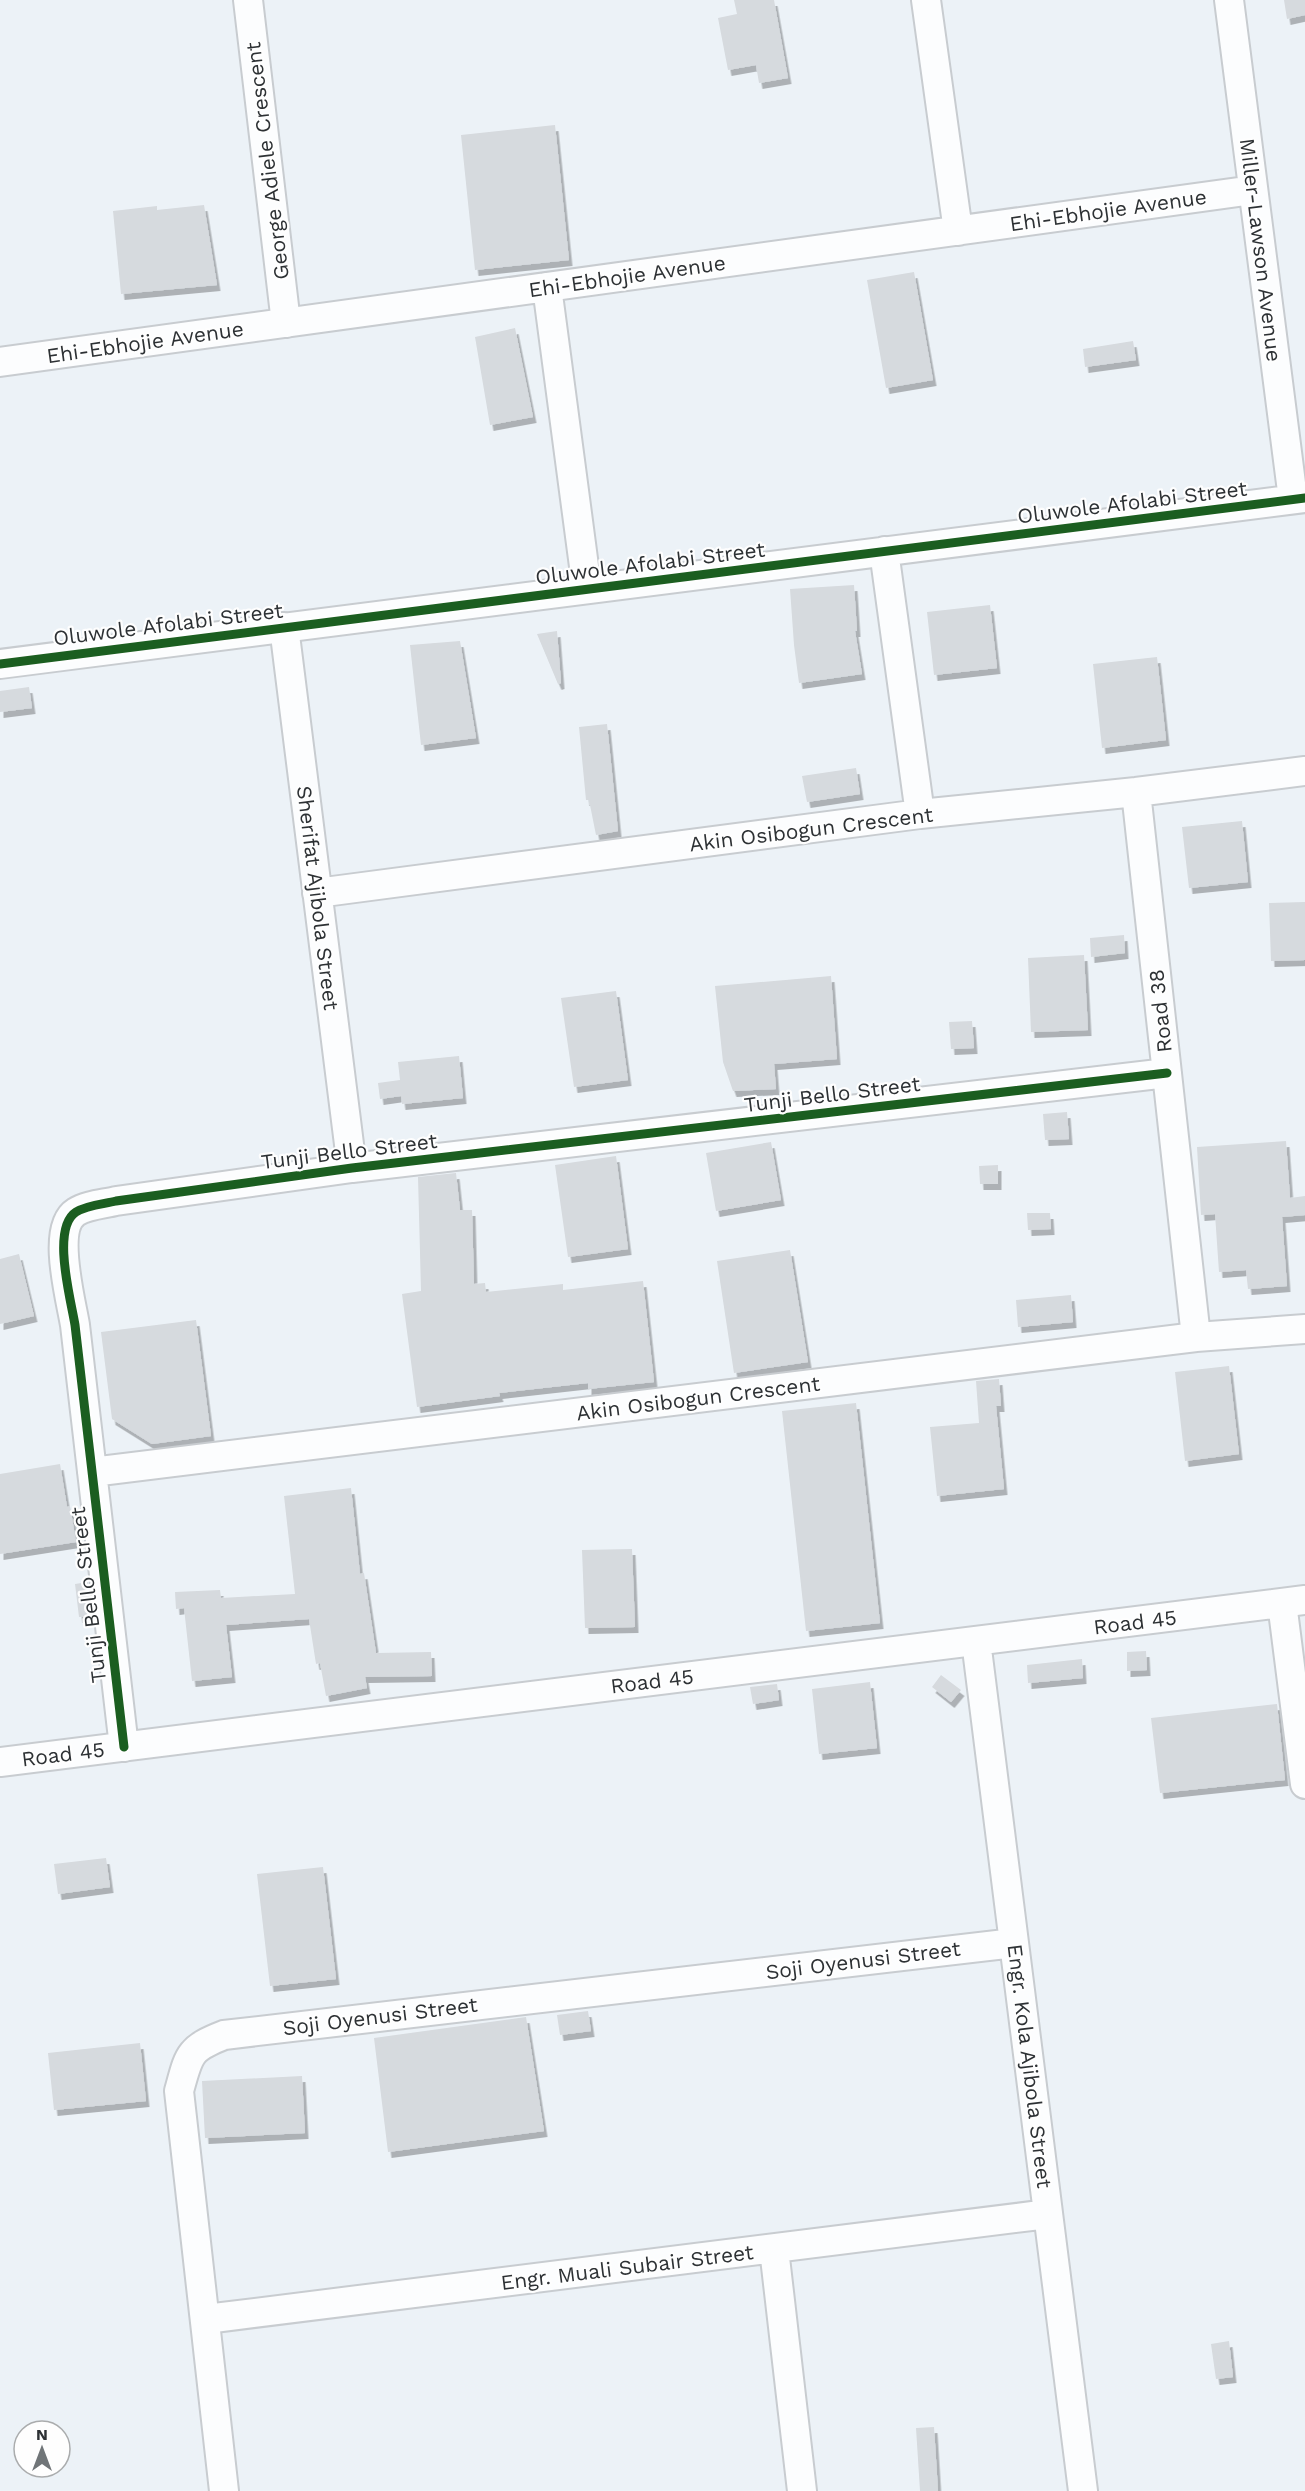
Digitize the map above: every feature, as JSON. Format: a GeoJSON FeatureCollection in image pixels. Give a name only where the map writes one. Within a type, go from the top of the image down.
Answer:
{"type":"FeatureCollection","features":[{"type":"Feature","properties":{"kind":"street","name":"George Adiele Crescent"},"geometry":{"type":"LineString","coordinates":[[248,0],[286,323]]}},
{"type":"Feature","properties":{"kind":"street"},"geometry":{"type":"LineString","coordinates":[[926,0],[958,231]]}},
{"type":"Feature","properties":{"kind":"street","name":"Miller-Lawson Avenue"},"geometry":{"type":"LineString","coordinates":[[1229,0],[1253,190],[1299,499]]}},
{"type":"Feature","properties":{"kind":"street","name":"Ehi-Ebhojie Avenue"},"geometry":{"type":"LineString","coordinates":[[0,362],[1253,190]]}},
{"type":"Feature","properties":{"kind":"street"},"geometry":{"type":"LineString","coordinates":[[547,287],[587,589]]}},
{"type":"Feature","properties":{"kind":"street","name":"Oluwole Afolabi Street"},"geometry":{"type":"LineString","coordinates":[[0,664],[1299,499]]}},
{"type":"Feature","properties":{"kind":"street"},"geometry":{"type":"LineString","coordinates":[[884,551],[920,814]]}},
{"type":"Feature","properties":{"kind":"street","name":"Sherifat Ajibola Street"},"geometry":{"type":"LineString","coordinates":[[284,627],[352,1168]]}},
{"type":"Feature","properties":{"kind":"street","name":"Akin Osibogun Crescent"},"geometry":{"type":"LineString","coordinates":[[317,893],[920,814],[1136,792],[1305,771]]}},
{"type":"Feature","properties":{"kind":"street","name":"Road 38"},"geometry":{"type":"LineString","coordinates":[[1136,792],[1196,1337]]}},
{"type":"Feature","properties":{"kind":"street","name":"Tunji Bello Street"},"geometry":{"type":"LineString","coordinates":[[124,1747],[75,1325],[64,1259],[64,1234],[70,1218],[84,1208],[116,1201],[352,1168],[1167,1073]]}},
{"type":"Feature","properties":{"kind":"street","name":"Akin Osibogun Crescent"},"geometry":{"type":"LineString","coordinates":[[92,1472],[1196,1337],[1305,1329]]}},
{"type":"Feature","properties":{"kind":"street"},"geometry":{"type":"LineString","coordinates":[[1293,1602],[1305,1784]]}},
{"type":"Feature","properties":{"kind":"street","name":"Road 45"},"geometry":{"type":"LineString","coordinates":[[0,1762],[1293,1602]]}},
{"type":"Feature","properties":{"kind":"street","name":"Engr. Kola Ajibola Street"},"geometry":{"type":"LineString","coordinates":[[976,1641],[1083,2491]]}},
{"type":"Feature","properties":{"kind":"street","name":"Soji Oyenusi Street"},"geometry":{"type":"LineString","coordinates":[[224,2491],[179,2091],[188,2058],[205,2042],[224,2034],[1014,1943]]}},
{"type":"Feature","properties":{"kind":"street","name":"Engr. Muali Subair Street"},"geometry":{"type":"LineString","coordinates":[[206,2319],[1048,2214]]}},
{"type":"Feature","properties":{"kind":"street"},"geometry":{"type":"LineString","coordinates":[[774,2249],[802,2491]]}},
{"type":"Feature","properties":{"kind":"building"},"geometry":{"type":"Polygon","coordinates":[[[734,0],[774,0],[788,78],[759,83],[756,65],[728,70],[718,18],[737,14],[734,0]]]}},
{"type":"Feature","properties":{"kind":"building"},"geometry":{"type":"Polygon","coordinates":[[[1284,0],[1305,0],[1305,15],[1287,19],[1284,0]]]}},
{"type":"Feature","properties":{"kind":"building"},"geometry":{"type":"Polygon","coordinates":[[[555,125],[569,260],[475,270],[461,135],[555,125]]]}},
{"type":"Feature","properties":{"kind":"building"},"geometry":{"type":"Polygon","coordinates":[[[204,205],[217,285],[121,294],[113,211],[157,206],[157,210],[204,205]]]}},
{"type":"Feature","properties":{"kind":"building"},"geometry":{"type":"Polygon","coordinates":[[[914,272],[933,380],[886,388],[867,280],[914,272]]]}},
{"type":"Feature","properties":{"kind":"building"},"geometry":{"type":"Polygon","coordinates":[[[515,328],[533,417],[490,425],[475,337],[515,328]]]}},
{"type":"Feature","properties":{"kind":"building"},"geometry":{"type":"Polygon","coordinates":[[[1133,341],[1136,360],[1085,367],[1083,349],[1133,341]]]}},
{"type":"Feature","properties":{"kind":"building"},"geometry":{"type":"Polygon","coordinates":[[[854,585],[857,631],[855,631],[862,674],[799,683],[790,589],[854,585]]]}},
{"type":"Feature","properties":{"kind":"building"},"geometry":{"type":"Polygon","coordinates":[[[990,605],[997,668],[934,675],[927,612],[990,605]]]}},
{"type":"Feature","properties":{"kind":"building"},"geometry":{"type":"Polygon","coordinates":[[[557,631],[561,683],[558,684],[537,634],[557,631]]]}},
{"type":"Feature","properties":{"kind":"building"},"geometry":{"type":"Polygon","coordinates":[[[460,641],[476,738],[421,745],[410,645],[460,641]]]}},
{"type":"Feature","properties":{"kind":"building"},"geometry":{"type":"Polygon","coordinates":[[[1157,657],[1166,740],[1102,748],[1093,664],[1157,657]]]}},
{"type":"Feature","properties":{"kind":"building"},"geometry":{"type":"Polygon","coordinates":[[[29,687],[32,708],[0,712],[0,691],[29,687]]]}},
{"type":"Feature","properties":{"kind":"building"},"geometry":{"type":"Polygon","coordinates":[[[607,724],[618,831],[596,835],[589,800],[586,800],[579,727],[607,724]]]}},
{"type":"Feature","properties":{"kind":"building"},"geometry":{"type":"Polygon","coordinates":[[[856,768],[860,794],[807,802],[802,776],[856,768]]]}},
{"type":"Feature","properties":{"kind":"building"},"geometry":{"type":"Polygon","coordinates":[[[1242,821],[1248,882],[1189,888],[1182,827],[1242,821]]]}},
{"type":"Feature","properties":{"kind":"building"},"geometry":{"type":"Polygon","coordinates":[[[1305,902],[1305,960],[1271,961],[1269,903],[1305,902]]]}},
{"type":"Feature","properties":{"kind":"building"},"geometry":{"type":"Polygon","coordinates":[[[1124,935],[1125,953],[1091,957],[1090,938],[1124,935]]]}},
{"type":"Feature","properties":{"kind":"building"},"geometry":{"type":"Polygon","coordinates":[[[1084,955],[1088,1030],[1031,1032],[1028,958],[1084,955]]]}},
{"type":"Feature","properties":{"kind":"building"},"geometry":{"type":"Polygon","coordinates":[[[831,976],[837,1059],[774,1064],[776,1089],[733,1091],[723,1062],[715,986],[831,976]]]}},
{"type":"Feature","properties":{"kind":"building"},"geometry":{"type":"Polygon","coordinates":[[[616,991],[628,1080],[574,1087],[561,998],[616,991]]]}},
{"type":"Feature","properties":{"kind":"building"},"geometry":{"type":"Polygon","coordinates":[[[972,1021],[974,1048],[951,1049],[949,1022],[972,1021]]]}},
{"type":"Feature","properties":{"kind":"building"},"geometry":{"type":"Polygon","coordinates":[[[459,1056],[463,1098],[402,1104],[401,1096],[380,1099],[378,1083],[400,1080],[398,1062],[459,1056]]]}},
{"type":"Feature","properties":{"kind":"building"},"geometry":{"type":"Polygon","coordinates":[[[1067,1112],[1069,1139],[1045,1140],[1043,1114],[1067,1112]]]}},
{"type":"Feature","properties":{"kind":"building"},"geometry":{"type":"Polygon","coordinates":[[[1286,1141],[1290,1198],[1305,1196],[1305,1215],[1282,1217],[1287,1286],[1248,1289],[1246,1270],[1219,1272],[1215,1214],[1201,1215],[1197,1147],[1286,1141]]]}},
{"type":"Feature","properties":{"kind":"building"},"geometry":{"type":"Polygon","coordinates":[[[771,1142],[781,1200],[716,1211],[706,1153],[771,1142]]]}},
{"type":"Feature","properties":{"kind":"building"},"geometry":{"type":"Polygon","coordinates":[[[616,1156],[628,1249],[568,1257],[555,1165],[616,1156]]]}},
{"type":"Feature","properties":{"kind":"building"},"geometry":{"type":"Polygon","coordinates":[[[998,1165],[998,1184],[980,1184],[979,1166],[998,1165]]]}},
{"type":"Feature","properties":{"kind":"building"},"geometry":{"type":"Polygon","coordinates":[[[456,1173],[460,1210],[472,1210],[474,1284],[485,1283],[486,1292],[563,1284],[563,1290],[643,1281],[654,1382],[588,1389],[588,1383],[499,1393],[500,1396],[417,1407],[402,1294],[421,1291],[418,1177],[456,1173]]]}},
{"type":"Feature","properties":{"kind":"building"},"geometry":{"type":"Polygon","coordinates":[[[1027,1213],[1050,1213],[1051,1229],[1028,1230],[1027,1213]]]}},
{"type":"Feature","properties":{"kind":"building"},"geometry":{"type":"Polygon","coordinates":[[[790,1250],[808,1362],[734,1373],[717,1261],[790,1250]]]}},
{"type":"Feature","properties":{"kind":"building"},"geometry":{"type":"Polygon","coordinates":[[[19,1254],[34,1316],[0,1324],[0,1259],[19,1254]]]}},
{"type":"Feature","properties":{"kind":"building"},"geometry":{"type":"Polygon","coordinates":[[[1071,1295],[1073,1322],[1018,1327],[1016,1300],[1071,1295]]]}},
{"type":"Feature","properties":{"kind":"building"},"geometry":{"type":"Polygon","coordinates":[[[196,1320],[211,1436],[152,1444],[112,1419],[101,1332],[196,1320]]]}},
{"type":"Feature","properties":{"kind":"building"},"geometry":{"type":"Polygon","coordinates":[[[1229,1366],[1239,1454],[1185,1461],[1175,1372],[1229,1366]]]}},
{"type":"Feature","properties":{"kind":"building"},"geometry":{"type":"Polygon","coordinates":[[[999,1379],[1001,1406],[996,1406],[1004,1489],[937,1496],[930,1427],[979,1423],[976,1381],[999,1379]]]}},
{"type":"Feature","properties":{"kind":"building"},"geometry":{"type":"Polygon","coordinates":[[[856,1403],[880,1623],[806,1631],[782,1411],[856,1403]]]}},
{"type":"Feature","properties":{"kind":"building"},"geometry":{"type":"Polygon","coordinates":[[[60,1464],[76,1542],[0,1554],[0,1474],[60,1464]]]}},
{"type":"Feature","properties":{"kind":"building"},"geometry":{"type":"Polygon","coordinates":[[[351,1488],[360,1574],[364,1573],[376,1653],[431,1652],[432,1676],[365,1677],[367,1688],[326,1696],[320,1663],[316,1664],[309,1619],[226,1625],[232,1677],[192,1681],[184,1608],[176,1609],[175,1592],[220,1590],[221,1598],[295,1594],[284,1496],[351,1488]]]}},
{"type":"Feature","properties":{"kind":"building"},"geometry":{"type":"Polygon","coordinates":[[[632,1549],[635,1627],[585,1628],[582,1550],[632,1549]]]}},
{"type":"Feature","properties":{"kind":"building"},"geometry":{"type":"Polygon","coordinates":[[[88,1582],[92,1616],[79,1617],[75,1584],[88,1582]]]}},
{"type":"Feature","properties":{"kind":"building"},"geometry":{"type":"Polygon","coordinates":[[[1146,1651],[1147,1670],[1127,1671],[1127,1652],[1146,1651]]]}},
{"type":"Feature","properties":{"kind":"building"},"geometry":{"type":"Polygon","coordinates":[[[1082,1659],[1083,1678],[1028,1683],[1027,1665],[1082,1659]]]}},
{"type":"Feature","properties":{"kind":"building"},"geometry":{"type":"Polygon","coordinates":[[[941,1675],[961,1690],[951,1702],[932,1687],[941,1675]]]}},
{"type":"Feature","properties":{"kind":"building"},"geometry":{"type":"Polygon","coordinates":[[[870,1682],[877,1748],[819,1754],[812,1689],[870,1682]]]}},
{"type":"Feature","properties":{"kind":"building"},"geometry":{"type":"Polygon","coordinates":[[[777,1684],[779,1700],[753,1704],[750,1687],[777,1684]]]}},
{"type":"Feature","properties":{"kind":"building"},"geometry":{"type":"Polygon","coordinates":[[[1277,1704],[1285,1780],[1160,1793],[1151,1718],[1277,1704]]]}},
{"type":"Feature","properties":{"kind":"building"},"geometry":{"type":"Polygon","coordinates":[[[106,1858],[110,1887],[58,1894],[54,1864],[106,1858]]]}},
{"type":"Feature","properties":{"kind":"building"},"geometry":{"type":"Polygon","coordinates":[[[323,1867],[336,1979],[270,1986],[257,1874],[323,1867]]]}},
{"type":"Feature","properties":{"kind":"building"},"geometry":{"type":"Polygon","coordinates":[[[588,2011],[591,2031],[560,2035],[557,2015],[588,2011]]]}},
{"type":"Feature","properties":{"kind":"building"},"geometry":{"type":"Polygon","coordinates":[[[526,2017],[544,2131],[388,2152],[374,2038],[526,2017]]]}},
{"type":"Feature","properties":{"kind":"building"},"geometry":{"type":"Polygon","coordinates":[[[140,2043],[146,2101],[54,2110],[48,2053],[140,2043]]]}},
{"type":"Feature","properties":{"kind":"building"},"geometry":{"type":"Polygon","coordinates":[[[302,2076],[305,2133],[205,2138],[202,2081],[302,2076]]]}},
{"type":"Feature","properties":{"kind":"building"},"geometry":{"type":"Polygon","coordinates":[[[1229,2341],[1233,2377],[1216,2379],[1211,2344],[1229,2341]]]}},
{"type":"Feature","properties":{"kind":"building"},"geometry":{"type":"Polygon","coordinates":[[[934,2427],[938,2491],[920,2491],[916,2428],[934,2427]]]}},
{"type":"Feature","properties":{"kind":"cycle path"},"geometry":{"type":"LineString","coordinates":[[0,664],[1305,498]]}},
{"type":"Feature","properties":{"kind":"cycle path"},"geometry":{"type":"LineString","coordinates":[[124,1747],[75,1325],[65,1265],[65,1233],[69,1220],[76,1212],[90,1206],[116,1201],[352,1168],[1167,1073]]}}]}
